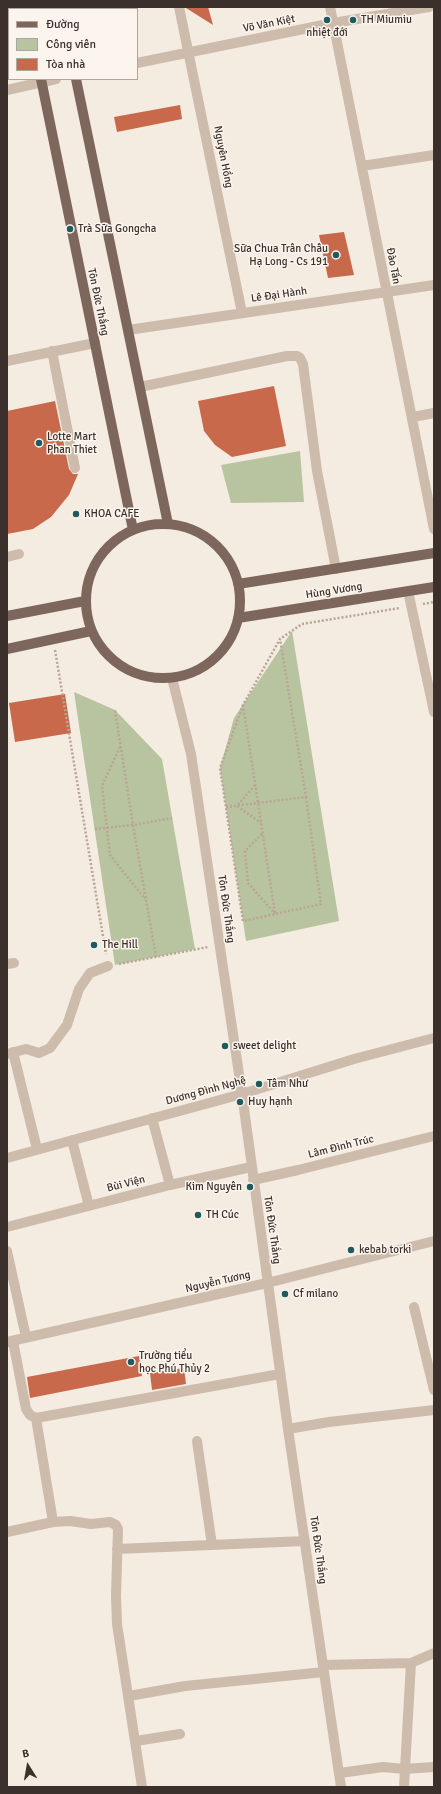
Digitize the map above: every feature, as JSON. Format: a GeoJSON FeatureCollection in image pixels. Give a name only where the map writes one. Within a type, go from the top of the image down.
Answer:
{"type":"FeatureCollection","features":[{"type":"Feature","properties":{"kind":"main road"},"geometry":{"type":"LineString","coordinates":[[76,80],[168,524]]}},
{"type":"Feature","properties":{"kind":"main road","name":"Tôn Đức Thắng"},"geometry":{"type":"LineString","coordinates":[[41,81],[134,530]]}},
{"type":"Feature","properties":{"kind":"main road"},"geometry":{"type":"LineString","coordinates":[[168,524],[188,528],[205,536],[220,549],[232,565],[238,584],[240,601],[238,618],[230,640],[215,658],[195,671],[172,678],[147,677],[124,668],[105,652],[91,631],[85,601],[89,578],[98,558],[114,541],[134,530],[150,525],[168,524]]}},
{"type":"Feature","properties":{"kind":"main road","name":"Hùng Vương"},"geometry":{"type":"LineString","coordinates":[[238,584],[434,553]]}},
{"type":"Feature","properties":{"kind":"main road","name":"Hùng Vương"},"geometry":{"type":"LineString","coordinates":[[238,618],[434,587]]}},
{"type":"Feature","properties":{"kind":"main road"},"geometry":{"type":"LineString","coordinates":[[7,616],[85,601]]}},
{"type":"Feature","properties":{"kind":"main road"},"geometry":{"type":"LineString","coordinates":[[7,649],[91,631]]}},
{"type":"Feature","properties":{"kind":"street","name":"Nguyên Hồng"},"geometry":{"type":"LineString","coordinates":[[179,7],[242,313]]}},
{"type":"Feature","properties":{"kind":"street","name":"Đào Tấn"},"geometry":{"type":"LineString","coordinates":[[330,7],[386,292],[413,416],[434,529]]}},
{"type":"Feature","properties":{"kind":"street","name":"Võ Văn Kiệt"},"geometry":{"type":"LineString","coordinates":[[138,63],[333,23],[429,7]]}},
{"type":"Feature","properties":{"kind":"street"},"geometry":{"type":"LineString","coordinates":[[7,90],[41,81]]}},
{"type":"Feature","properties":{"kind":"street"},"geometry":{"type":"LineString","coordinates":[[362,166],[434,155]]}},
{"type":"Feature","properties":{"kind":"street","name":"Lê Đại Hành"},"geometry":{"type":"LineString","coordinates":[[128,330],[434,285]]}},
{"type":"Feature","properties":{"kind":"street"},"geometry":{"type":"LineString","coordinates":[[7,361],[95,343]]}},
{"type":"Feature","properties":{"kind":"street"},"geometry":{"type":"LineString","coordinates":[[52,352],[75,468]]}},
{"type":"Feature","properties":{"kind":"street"},"geometry":{"type":"LineString","coordinates":[[140,387],[287,356],[297,356],[300,358],[303,364],[317,471],[336,569]]}},
{"type":"Feature","properties":{"kind":"street"},"geometry":{"type":"LineString","coordinates":[[413,416],[434,413]]}},
{"type":"Feature","properties":{"kind":"street"},"geometry":{"type":"LineString","coordinates":[[7,557],[19,554]]}},
{"type":"Feature","properties":{"kind":"street"},"geometry":{"type":"LineString","coordinates":[[408,591],[434,712]]}},
{"type":"Feature","properties":{"kind":"street","name":"Tôn Đức Thắng"},"geometry":{"type":"LineString","coordinates":[[172,678],[191,754],[242,1094],[267,1283],[341,1787]]}},
{"type":"Feature","properties":{"kind":"street"},"geometry":{"type":"LineString","coordinates":[[37,1149],[10,1053],[26,1049],[40,1053],[50,1048],[67,1025],[79,989],[90,973],[108,966]]}},
{"type":"Feature","properties":{"kind":"street","name":"Dương Đình Nghệ"},"geometry":{"type":"LineString","coordinates":[[7,1158],[242,1094],[354,1059],[434,1038]]}},
{"type":"Feature","properties":{"kind":"street"},"geometry":{"type":"LineString","coordinates":[[152,1118],[170,1185]]}},
{"type":"Feature","properties":{"kind":"street","name":"Lâm Đình Trúc"},"geometry":{"type":"LineString","coordinates":[[253,1180],[434,1136]]}},
{"type":"Feature","properties":{"kind":"street"},"geometry":{"type":"LineString","coordinates":[[72,1140],[89,1206]]}},
{"type":"Feature","properties":{"kind":"street","name":"Bùi Viện"},"geometry":{"type":"LineString","coordinates":[[7,1227],[170,1185],[251,1167]]}},
{"type":"Feature","properties":{"kind":"street","name":"Nguyễn Tương"},"geometry":{"type":"LineString","coordinates":[[10,1341],[267,1283],[434,1241]]}},
{"type":"Feature","properties":{"kind":"street"},"geometry":{"type":"LineString","coordinates":[[7,1251],[26,1338]]}},
{"type":"Feature","properties":{"kind":"street"},"geometry":{"type":"LineString","coordinates":[[414,1307],[434,1390]]}},
{"type":"Feature","properties":{"kind":"street"},"geometry":{"type":"LineString","coordinates":[[10,1341],[26,1408],[30,1414],[36,1418],[280,1374]]}},
{"type":"Feature","properties":{"kind":"street"},"geometry":{"type":"LineString","coordinates":[[288,1429],[329,1422],[434,1410]]}},
{"type":"Feature","properties":{"kind":"street"},"geometry":{"type":"LineString","coordinates":[[36,1418],[53,1522]]}},
{"type":"Feature","properties":{"kind":"street"},"geometry":{"type":"LineString","coordinates":[[197,1441],[212,1545]]}},
{"type":"Feature","properties":{"kind":"street"},"geometry":{"type":"LineString","coordinates":[[7,1532],[53,1522],[70,1521],[91,1524],[114,1522],[118,1529],[116,1596],[117,1624],[142,1787]]}},
{"type":"Feature","properties":{"kind":"street"},"geometry":{"type":"LineString","coordinates":[[117,1549],[305,1541]]}},
{"type":"Feature","properties":{"kind":"street"},"geometry":{"type":"LineString","coordinates":[[129,1696],[185,1686],[324,1668],[411,1663],[434,1653]]}},
{"type":"Feature","properties":{"kind":"street"},"geometry":{"type":"LineString","coordinates":[[404,1787],[411,1663]]}},
{"type":"Feature","properties":{"kind":"street"},"geometry":{"type":"LineString","coordinates":[[136,1741],[180,1734]]}},
{"type":"Feature","properties":{"kind":"street"},"geometry":{"type":"LineString","coordinates":[[340,1773],[383,1767],[404,1769],[434,1767]]}},
{"type":"Feature","properties":{"kind":"path"},"geometry":{"type":"LineString","coordinates":[[418,604],[434,602]]}},
{"type":"Feature","properties":{"kind":"path"},"geometry":{"type":"LineString","coordinates":[[280,639],[306,797],[321,904],[243,921],[220,768],[243,705],[280,639],[302,624],[403,607]]}},
{"type":"Feature","properties":{"kind":"path"},"geometry":{"type":"LineString","coordinates":[[53,639],[108,966],[219,945]]}},
{"type":"Feature","properties":{"kind":"path"},"geometry":{"type":"LineString","coordinates":[[243,705],[275,914]]}},
{"type":"Feature","properties":{"kind":"path"},"geometry":{"type":"LineString","coordinates":[[114,710],[156,957]]}},
{"type":"Feature","properties":{"kind":"path"},"geometry":{"type":"LineString","coordinates":[[120,747],[102,786],[110,855],[146,900]]}},
{"type":"Feature","properties":{"kind":"path"},"geometry":{"type":"LineString","coordinates":[[237,806],[255,785]]}},
{"type":"Feature","properties":{"kind":"path"},"geometry":{"type":"LineString","coordinates":[[226,807],[306,797]]}},
{"type":"Feature","properties":{"kind":"path"},"geometry":{"type":"LineString","coordinates":[[237,806],[261,824]]}},
{"type":"Feature","properties":{"kind":"path"},"geometry":{"type":"LineString","coordinates":[[95,829],[133,825],[172,818]]}},
{"type":"Feature","properties":{"kind":"path"},"geometry":{"type":"LineString","coordinates":[[262,834],[244,851],[248,882],[275,914]]}},
{"type":"Feature","properties":{"kind":"green space"},"geometry":{"type":"Polygon","coordinates":[[[300,451],[304,502],[231,503],[221,465],[300,451]]]}},
{"type":"Feature","properties":{"kind":"green space"},"geometry":{"type":"Polygon","coordinates":[[[292,631],[339,921],[246,941],[220,768],[234,718],[292,631]]]}},
{"type":"Feature","properties":{"kind":"green space"},"geometry":{"type":"Polygon","coordinates":[[[74,692],[115,710],[162,759],[195,949],[115,965],[74,692]]]}},
{"type":"Feature","properties":{"kind":"building"},"geometry":{"type":"Polygon","coordinates":[[[208,7],[213,25],[186,8],[208,7]]]}},
{"type":"Feature","properties":{"kind":"building"},"geometry":{"type":"Polygon","coordinates":[[[180,105],[182,119],[117,132],[114,117],[180,105]]]}},
{"type":"Feature","properties":{"kind":"building","name":"Sữa Chua Trân Châu Hạ Long - Cs 191"},"geometry":{"type":"Polygon","coordinates":[[[344,232],[354,275],[328,278],[319,235],[344,232]]]}},
{"type":"Feature","properties":{"kind":"building"},"geometry":{"type":"Polygon","coordinates":[[[274,386],[286,446],[232,457],[215,445],[204,431],[198,401],[274,386]]]}},
{"type":"Feature","properties":{"kind":"building","name":"Lotte Mart Phan Thiet"},"geometry":{"type":"Polygon","coordinates":[[[55,401],[69,469],[73,474],[78,474],[69,495],[51,517],[33,529],[7,534],[7,411],[55,401]]]}},
{"type":"Feature","properties":{"kind":"building"},"geometry":{"type":"Polygon","coordinates":[[[65,694],[71,733],[15,742],[9,703],[65,694]]]}},
{"type":"Feature","properties":{"kind":"building"},"geometry":{"type":"Polygon","coordinates":[[[139,1356],[142,1376],[30,1398],[27,1377],[139,1356]]]}},
{"type":"Feature","properties":{"kind":"building"},"geometry":{"type":"Polygon","coordinates":[[[184,1368],[186,1384],[152,1390],[150,1373],[184,1368]]]}},
{"type":"Feature","properties":{"kind":"place","name":"nhiệt đới"},"geometry":{"type":"Point","coordinates":[327,20]}},
{"type":"Feature","properties":{"kind":"place","name":"TH Miumiu"},"geometry":{"type":"Point","coordinates":[353,20]}},
{"type":"Feature","properties":{"kind":"place","name":"Trà Sữa Gongcha"},"geometry":{"type":"Point","coordinates":[70,229]}},
{"type":"Feature","properties":{"kind":"place","name":"Sữa Chua Trân Châu Hạ Long - Cs 191"},"geometry":{"type":"Point","coordinates":[336,255]}},
{"type":"Feature","properties":{"kind":"place","name":"Lotte Mart Phan Thiet"},"geometry":{"type":"Point","coordinates":[39,443]}},
{"type":"Feature","properties":{"kind":"place","name":"KHOA CAFE"},"geometry":{"type":"Point","coordinates":[76,514]}},
{"type":"Feature","properties":{"kind":"place","name":"The Hill"},"geometry":{"type":"Point","coordinates":[94,945]}},
{"type":"Feature","properties":{"kind":"place","name":"sweet delight"},"geometry":{"type":"Point","coordinates":[225,1046]}},
{"type":"Feature","properties":{"kind":"place","name":"Tâm Như"},"geometry":{"type":"Point","coordinates":[259,1084]}},
{"type":"Feature","properties":{"kind":"place","name":"Huy hạnh"},"geometry":{"type":"Point","coordinates":[240,1102]}},
{"type":"Feature","properties":{"kind":"place","name":"Kim Nguyên"},"geometry":{"type":"Point","coordinates":[250,1187]}},
{"type":"Feature","properties":{"kind":"place","name":"TH Cúc"},"geometry":{"type":"Point","coordinates":[198,1215]}},
{"type":"Feature","properties":{"kind":"place","name":"kebab torki"},"geometry":{"type":"Point","coordinates":[351,1250]}},
{"type":"Feature","properties":{"kind":"place","name":"Cf milano"},"geometry":{"type":"Point","coordinates":[285,1294]}},
{"type":"Feature","properties":{"kind":"place","name":"Trường tiểu học Phú Thủy 2"},"geometry":{"type":"Point","coordinates":[131,1362]}}]}
